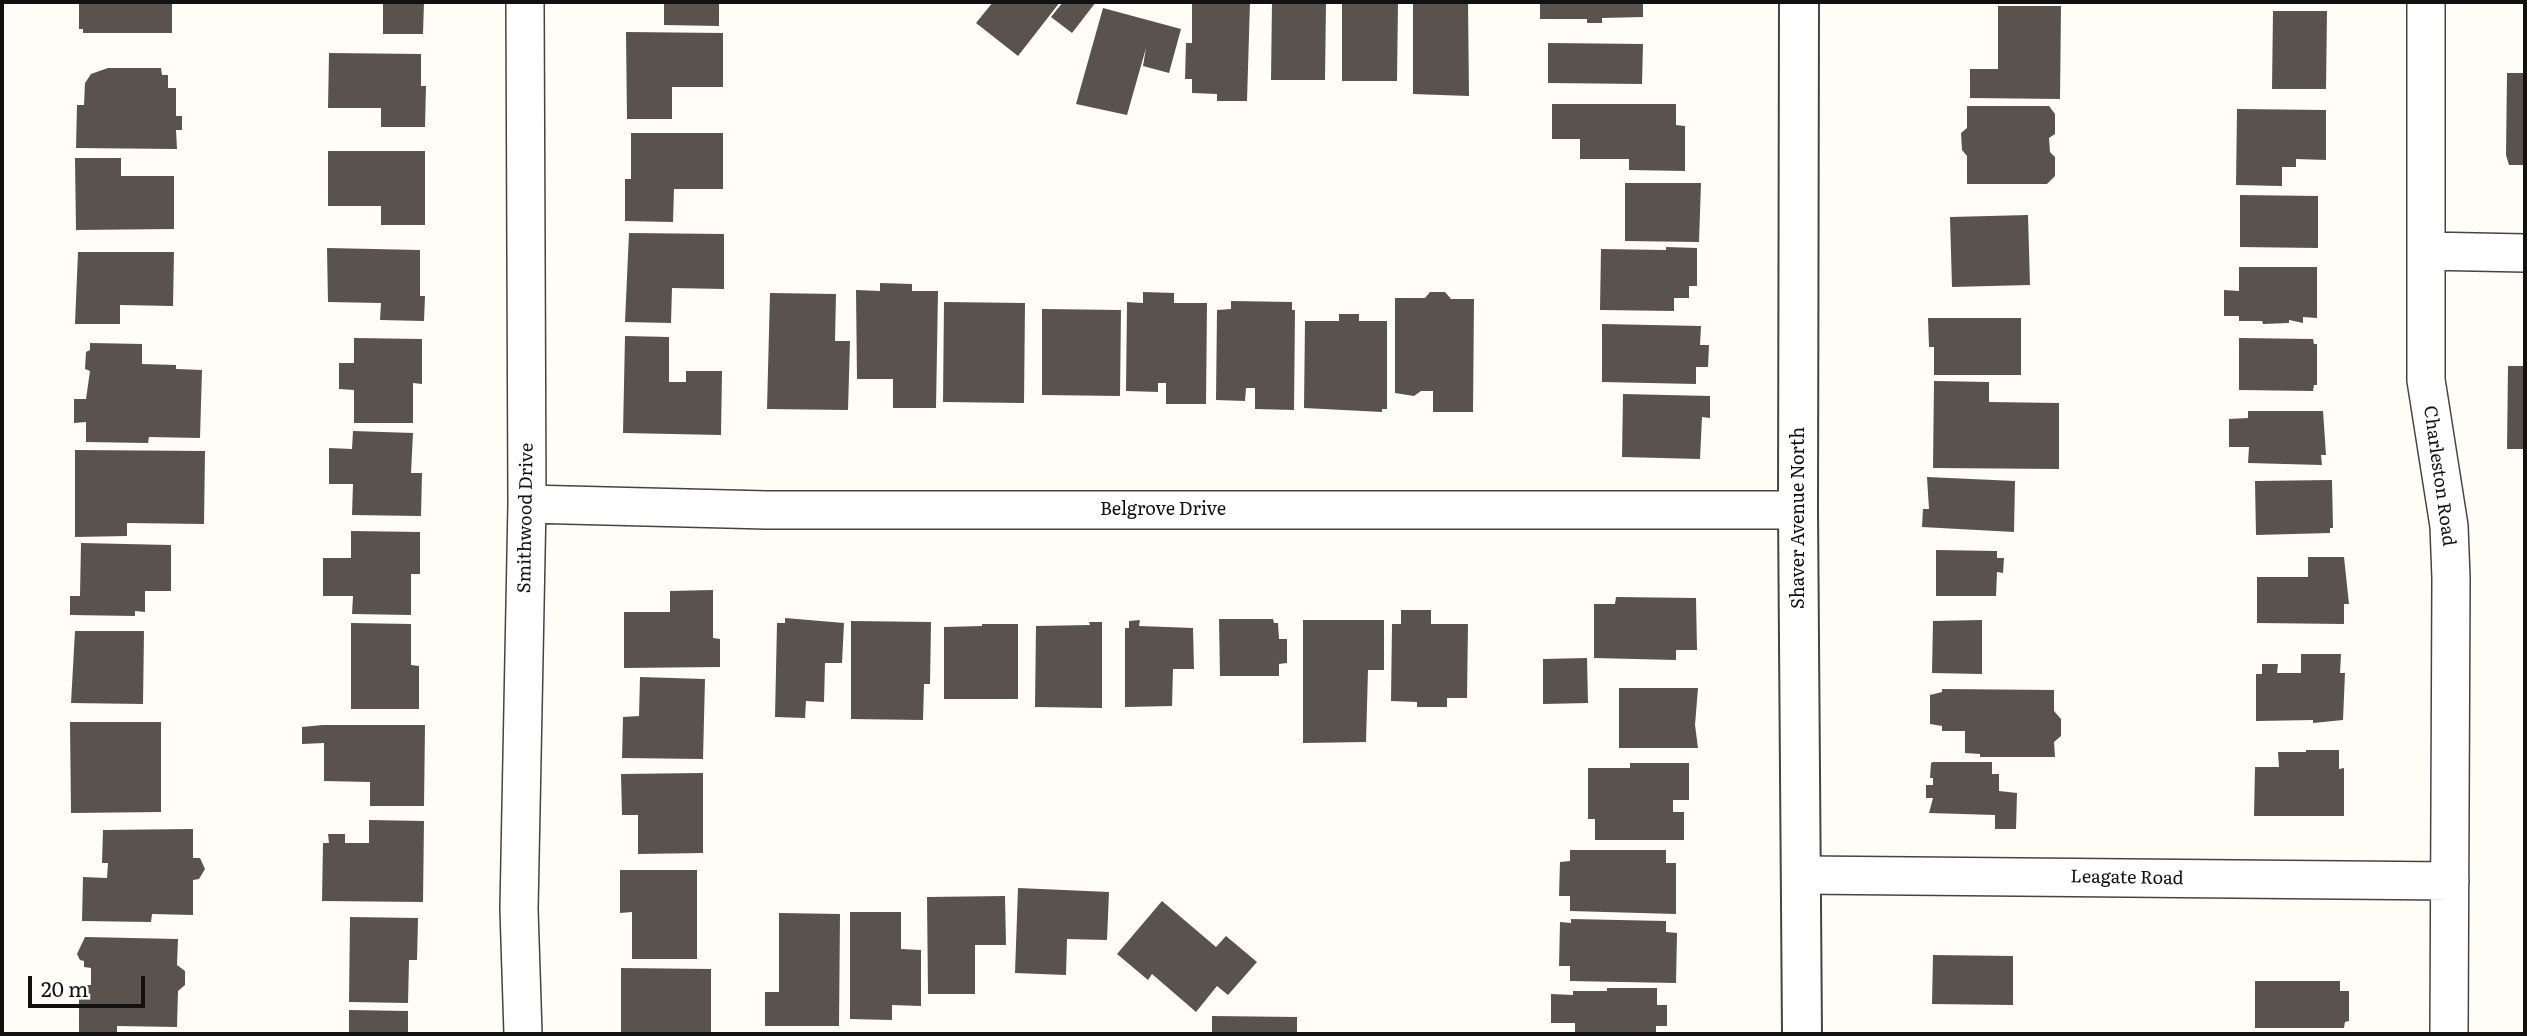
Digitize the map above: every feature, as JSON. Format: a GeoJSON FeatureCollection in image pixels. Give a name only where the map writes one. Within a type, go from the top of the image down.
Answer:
{"type":"FeatureCollection","features":[{"type":"Feature","properties":{"kind":"street","name":"Smithwood Drive"},"geometry":{"type":"LineString","coordinates":[[523,1034],[519,909],[527,504],[525,2]]}},
{"type":"Feature","properties":{"kind":"street","name":"Shaver Avenue North"},"geometry":{"type":"LineString","coordinates":[[1800,2],[1798,510],[1803,875],[1802,1034]]}},
{"type":"Feature","properties":{"kind":"street","name":"Charleston Road"},"geometry":{"type":"LineString","coordinates":[[2426,2],[2426,380],[2449,526],[2449,1034]]}},
{"type":"Feature","properties":{"kind":"street"},"geometry":{"type":"LineString","coordinates":[[2426,251],[2525,253]]}},
{"type":"Feature","properties":{"kind":"street","name":"Belgrove Drive"},"geometry":{"type":"LineString","coordinates":[[527,504],[766,510],[1798,510]]}},
{"type":"Feature","properties":{"kind":"street","name":"Leagate Road"},"geometry":{"type":"LineString","coordinates":[[1803,875],[2450,881]]}},
{"type":"Feature","properties":{"kind":"building"},"geometry":{"type":"Polygon","coordinates":[[[79,2],[172,2],[172,33],[83,33],[83,29],[79,29],[79,2]]]}},
{"type":"Feature","properties":{"kind":"building"},"geometry":{"type":"Polygon","coordinates":[[[383,2],[424,2],[423,34],[383,34],[383,2]]]}},
{"type":"Feature","properties":{"kind":"building"},"geometry":{"type":"Polygon","coordinates":[[[664,2],[719,2],[719,26],[664,25],[664,2]]]}},
{"type":"Feature","properties":{"kind":"building"},"geometry":{"type":"Polygon","coordinates":[[[993,2],[1060,2],[1018,56],[976,23],[993,2]]]}},
{"type":"Feature","properties":{"kind":"building"},"geometry":{"type":"Polygon","coordinates":[[[1063,2],[1096,2],[1072,33],[1051,17],[1063,2]]]}},
{"type":"Feature","properties":{"kind":"building"},"geometry":{"type":"Polygon","coordinates":[[[1192,2],[1250,2],[1247,101],[1217,101],[1217,94],[1192,93],[1192,79],[1185,79],[1186,43],[1192,43],[1192,2]]]}},
{"type":"Feature","properties":{"kind":"building"},"geometry":{"type":"Polygon","coordinates":[[[1272,2],[1326,2],[1325,80],[1271,80],[1272,2]]]}},
{"type":"Feature","properties":{"kind":"building"},"geometry":{"type":"Polygon","coordinates":[[[1342,2],[1398,2],[1397,81],[1342,81],[1342,2]]]}},
{"type":"Feature","properties":{"kind":"building"},"geometry":{"type":"Polygon","coordinates":[[[1413,2],[1468,2],[1469,96],[1413,94],[1413,2]]]}},
{"type":"Feature","properties":{"kind":"building"},"geometry":{"type":"Polygon","coordinates":[[[1540,2],[1643,2],[1643,17],[1602,18],[1602,23],[1587,23],[1587,19],[1540,19],[1540,2]]]}},
{"type":"Feature","properties":{"kind":"building"},"geometry":{"type":"Polygon","coordinates":[[[1998,6],[2061,6],[2060,99],[1970,98],[1970,69],[1998,69],[1998,6]]]}},
{"type":"Feature","properties":{"kind":"building"},"geometry":{"type":"Polygon","coordinates":[[[1103,8],[1181,29],[1169,73],[1143,66],[1146,48],[1127,115],[1076,104],[1103,8]]]}},
{"type":"Feature","properties":{"kind":"building"},"geometry":{"type":"Polygon","coordinates":[[[2273,11],[2327,11],[2326,89],[2272,89],[2273,11]]]}},
{"type":"Feature","properties":{"kind":"building"},"geometry":{"type":"Polygon","coordinates":[[[626,32],[723,33],[723,87],[672,87],[672,119],[627,119],[626,32]]]}},
{"type":"Feature","properties":{"kind":"building"},"geometry":{"type":"Polygon","coordinates":[[[1548,43],[1643,44],[1642,84],[1548,83],[1548,43]]]}},
{"type":"Feature","properties":{"kind":"building"},"geometry":{"type":"Polygon","coordinates":[[[329,53],[421,54],[421,86],[426,86],[425,127],[381,127],[381,108],[328,108],[329,53]]]}},
{"type":"Feature","properties":{"kind":"building"},"geometry":{"type":"Polygon","coordinates":[[[108,68],[161,68],[162,75],[168,75],[168,88],[176,88],[176,116],[182,116],[182,130],[176,130],[177,149],[76,148],[77,105],[84,105],[85,83],[91,74],[108,68]]]}},
{"type":"Feature","properties":{"kind":"building"},"geometry":{"type":"Polygon","coordinates":[[[2507,73],[2525,73],[2524,165],[2509,165],[2506,155],[2507,73]]]}},
{"type":"Feature","properties":{"kind":"building"},"geometry":{"type":"Polygon","coordinates":[[[1552,104],[1676,104],[1676,125],[1685,126],[1685,171],[1629,170],[1629,159],[1580,159],[1580,139],[1552,139],[1552,104]]]}},
{"type":"Feature","properties":{"kind":"building"},"geometry":{"type":"Polygon","coordinates":[[[1967,106],[2049,106],[2055,114],[2055,134],[2049,138],[2050,152],[2055,157],[2055,176],[2047,184],[1967,184],[1967,156],[1962,150],[1961,133],[1967,128],[1967,106]]]}},
{"type":"Feature","properties":{"kind":"building"},"geometry":{"type":"Polygon","coordinates":[[[2237,109],[2326,110],[2326,160],[2296,159],[2296,167],[2282,167],[2282,186],[2236,185],[2237,109]]]}},
{"type":"Feature","properties":{"kind":"building"},"geometry":{"type":"Polygon","coordinates":[[[631,133],[723,133],[723,189],[674,189],[673,222],[625,221],[625,179],[631,179],[631,133]]]}},
{"type":"Feature","properties":{"kind":"building"},"geometry":{"type":"Polygon","coordinates":[[[328,151],[425,151],[425,225],[381,225],[381,206],[328,206],[328,151]]]}},
{"type":"Feature","properties":{"kind":"building"},"geometry":{"type":"Polygon","coordinates":[[[75,158],[121,158],[121,176],[174,176],[174,229],[76,230],[75,158]]]}},
{"type":"Feature","properties":{"kind":"building"},"geometry":{"type":"Polygon","coordinates":[[[1625,183],[1701,183],[1699,242],[1625,241],[1625,183]]]}},
{"type":"Feature","properties":{"kind":"building"},"geometry":{"type":"Polygon","coordinates":[[[2240,195],[2318,196],[2318,248],[2240,247],[2240,195]]]}},
{"type":"Feature","properties":{"kind":"building"},"geometry":{"type":"Polygon","coordinates":[[[2028,215],[2030,285],[1952,287],[1950,217],[2028,215]]]}},
{"type":"Feature","properties":{"kind":"building"},"geometry":{"type":"Polygon","coordinates":[[[629,233],[724,234],[724,289],[672,288],[671,323],[625,322],[629,233]]]}},
{"type":"Feature","properties":{"kind":"building"},"geometry":{"type":"Polygon","coordinates":[[[1666,247],[1697,248],[1697,286],[1689,286],[1689,298],[1674,298],[1674,311],[1600,310],[1601,249],[1666,250],[1666,247]]]}},
{"type":"Feature","properties":{"kind":"building"},"geometry":{"type":"Polygon","coordinates":[[[327,248],[420,250],[420,296],[425,296],[424,321],[380,320],[381,303],[328,302],[327,248]]]}},
{"type":"Feature","properties":{"kind":"building"},"geometry":{"type":"Polygon","coordinates":[[[78,252],[174,252],[173,306],[120,305],[120,324],[75,324],[78,252]]]}},
{"type":"Feature","properties":{"kind":"building"},"geometry":{"type":"Polygon","coordinates":[[[2239,267],[2317,267],[2317,318],[2303,317],[2303,323],[2289,320],[2289,323],[2263,324],[2262,321],[2239,321],[2239,316],[2224,316],[2224,290],[2239,291],[2239,267]]]}},
{"type":"Feature","properties":{"kind":"building"},"geometry":{"type":"Polygon","coordinates":[[[880,283],[912,284],[912,291],[938,291],[936,408],[893,408],[893,379],[857,379],[856,290],[880,291],[880,283]]]}},
{"type":"Feature","properties":{"kind":"building"},"geometry":{"type":"Polygon","coordinates":[[[1143,292],[1174,293],[1174,303],[1207,303],[1206,404],[1166,404],[1166,383],[1158,383],[1158,392],[1126,391],[1127,302],[1143,303],[1143,292]]]}},
{"type":"Feature","properties":{"kind":"building"},"geometry":{"type":"Polygon","coordinates":[[[1430,292],[1445,292],[1451,299],[1474,299],[1473,412],[1433,412],[1433,391],[1421,391],[1414,396],[1395,393],[1395,298],[1425,298],[1430,292]]]}},
{"type":"Feature","properties":{"kind":"building"},"geometry":{"type":"Polygon","coordinates":[[[770,293],[836,294],[835,341],[850,341],[848,410],[767,409],[770,293]]]}},
{"type":"Feature","properties":{"kind":"building"},"geometry":{"type":"Polygon","coordinates":[[[1231,301],[1292,302],[1292,310],[1295,310],[1294,410],[1255,409],[1255,388],[1246,388],[1245,401],[1216,400],[1217,310],[1231,309],[1231,301]]]}},
{"type":"Feature","properties":{"kind":"building"},"geometry":{"type":"Polygon","coordinates":[[[944,302],[1025,303],[1024,403],[943,402],[944,302]]]}},
{"type":"Feature","properties":{"kind":"building"},"geometry":{"type":"Polygon","coordinates":[[[1042,309],[1121,310],[1120,396],[1042,395],[1042,309]]]}},
{"type":"Feature","properties":{"kind":"building"},"geometry":{"type":"Polygon","coordinates":[[[1339,314],[1359,314],[1359,321],[1387,321],[1387,409],[1382,409],[1382,412],[1304,408],[1305,321],[1339,321],[1339,314]]]}},
{"type":"Feature","properties":{"kind":"building"},"geometry":{"type":"Polygon","coordinates":[[[1928,318],[2021,318],[2021,375],[1934,375],[1934,347],[1929,347],[1928,318]]]}},
{"type":"Feature","properties":{"kind":"building"},"geometry":{"type":"Polygon","coordinates":[[[1602,324],[1701,326],[1700,345],[1709,345],[1708,367],[1696,367],[1696,384],[1602,382],[1602,324]]]}},
{"type":"Feature","properties":{"kind":"building"},"geometry":{"type":"Polygon","coordinates":[[[625,336],[669,337],[669,382],[686,382],[686,371],[722,371],[721,435],[623,433],[625,336]]]}},
{"type":"Feature","properties":{"kind":"building"},"geometry":{"type":"Polygon","coordinates":[[[354,338],[422,339],[422,384],[413,383],[413,423],[354,423],[354,390],[339,389],[339,363],[354,363],[354,338]]]}},
{"type":"Feature","properties":{"kind":"building"},"geometry":{"type":"Polygon","coordinates":[[[2239,338],[2313,339],[2314,344],[2317,344],[2317,385],[2314,385],[2313,391],[2239,390],[2239,338]]]}},
{"type":"Feature","properties":{"kind":"building"},"geometry":{"type":"Polygon","coordinates":[[[90,343],[142,344],[142,364],[176,365],[176,369],[202,370],[200,438],[149,437],[148,443],[86,442],[86,422],[74,423],[74,399],[86,399],[90,371],[85,369],[86,352],[90,350],[90,343]]]}},
{"type":"Feature","properties":{"kind":"building"},"geometry":{"type":"Polygon","coordinates":[[[2508,366],[2525,366],[2525,449],[2507,449],[2508,366]]]}},
{"type":"Feature","properties":{"kind":"building"},"geometry":{"type":"Polygon","coordinates":[[[1934,381],[1989,382],[1989,402],[2059,403],[2059,469],[1933,468],[1934,381]]]}},
{"type":"Feature","properties":{"kind":"building"},"geometry":{"type":"Polygon","coordinates":[[[1623,394],[1710,396],[1710,418],[1702,417],[1700,459],[1622,457],[1623,394]]]}},
{"type":"Feature","properties":{"kind":"building"},"geometry":{"type":"Polygon","coordinates":[[[2248,411],[2323,411],[2326,455],[2321,455],[2322,465],[2248,463],[2249,447],[2229,447],[2229,419],[2248,418],[2248,411]]]}},
{"type":"Feature","properties":{"kind":"building"},"geometry":{"type":"Polygon","coordinates":[[[353,431],[413,433],[411,473],[422,473],[421,516],[352,515],[353,484],[329,484],[329,448],[352,449],[353,431]]]}},
{"type":"Feature","properties":{"kind":"building"},"geometry":{"type":"Polygon","coordinates":[[[75,450],[205,451],[204,524],[127,523],[127,536],[75,537],[75,450]]]}},
{"type":"Feature","properties":{"kind":"building"},"geometry":{"type":"Polygon","coordinates":[[[1927,477],[2015,481],[2014,532],[1922,527],[1923,509],[1929,509],[1927,477]]]}},
{"type":"Feature","properties":{"kind":"building"},"geometry":{"type":"Polygon","coordinates":[[[2332,480],[2333,528],[2330,528],[2330,533],[2256,535],[2255,481],[2332,480]]]}},
{"type":"Feature","properties":{"kind":"building"},"geometry":{"type":"Polygon","coordinates":[[[351,531],[420,532],[420,574],[411,574],[411,615],[352,614],[353,596],[323,596],[323,558],[351,558],[351,531]]]}},
{"type":"Feature","properties":{"kind":"building"},"geometry":{"type":"Polygon","coordinates":[[[81,543],[171,545],[171,591],[145,591],[145,612],[135,611],[135,616],[70,615],[70,596],[80,596],[81,543]]]}},
{"type":"Feature","properties":{"kind":"building"},"geometry":{"type":"Polygon","coordinates":[[[1936,550],[1997,551],[1997,558],[2004,558],[2003,573],[1997,572],[1996,596],[1936,596],[1936,550]]]}},
{"type":"Feature","properties":{"kind":"building"},"geometry":{"type":"Polygon","coordinates":[[[2308,557],[2344,557],[2349,604],[2344,604],[2344,624],[2257,623],[2257,577],[2308,577],[2308,557]]]}},
{"type":"Feature","properties":{"kind":"building"},"geometry":{"type":"Polygon","coordinates":[[[713,590],[713,638],[720,639],[720,667],[624,668],[624,612],[670,612],[670,591],[713,590]]]}},
{"type":"Feature","properties":{"kind":"building"},"geometry":{"type":"Polygon","coordinates":[[[1616,597],[1696,598],[1697,650],[1676,650],[1676,660],[1594,658],[1594,604],[1615,604],[1616,597]]]}},
{"type":"Feature","properties":{"kind":"building"},"geometry":{"type":"Polygon","coordinates":[[[1401,610],[1431,610],[1431,624],[1468,624],[1467,698],[1447,698],[1447,707],[1417,707],[1417,702],[1391,701],[1392,624],[1401,624],[1401,610]]]}},
{"type":"Feature","properties":{"kind":"building"},"geometry":{"type":"Polygon","coordinates":[[[785,618],[844,623],[842,663],[825,663],[824,702],[806,701],[805,718],[775,717],[777,623],[785,623],[785,618]]]}},
{"type":"Feature","properties":{"kind":"building"},"geometry":{"type":"Polygon","coordinates":[[[1219,619],[1273,619],[1274,623],[1278,623],[1279,639],[1287,639],[1287,663],[1279,664],[1279,676],[1220,676],[1219,619]]]}},
{"type":"Feature","properties":{"kind":"building"},"geometry":{"type":"Polygon","coordinates":[[[1140,620],[1139,626],[1193,628],[1194,669],[1173,669],[1172,706],[1125,707],[1125,628],[1129,628],[1129,621],[1140,620]]]}},
{"type":"Feature","properties":{"kind":"building"},"geometry":{"type":"Polygon","coordinates":[[[1303,620],[1384,620],[1384,670],[1368,670],[1366,742],[1303,743],[1303,620]]]}},
{"type":"Feature","properties":{"kind":"building"},"geometry":{"type":"Polygon","coordinates":[[[1982,620],[1982,674],[1932,673],[1933,621],[1982,620]]]}},
{"type":"Feature","properties":{"kind":"building"},"geometry":{"type":"Polygon","coordinates":[[[851,621],[931,622],[930,684],[924,684],[923,720],[851,719],[851,621]]]}},
{"type":"Feature","properties":{"kind":"building"},"geometry":{"type":"Polygon","coordinates":[[[1089,622],[1102,622],[1102,708],[1035,707],[1036,626],[1090,625],[1089,622]]]}},
{"type":"Feature","properties":{"kind":"building"},"geometry":{"type":"Polygon","coordinates":[[[351,623],[411,624],[411,665],[419,666],[419,709],[351,709],[351,623]]]}},
{"type":"Feature","properties":{"kind":"building"},"geometry":{"type":"Polygon","coordinates":[[[1018,624],[1018,699],[944,699],[944,627],[1018,624]]]}},
{"type":"Feature","properties":{"kind":"building"},"geometry":{"type":"Polygon","coordinates":[[[75,631],[144,631],[143,704],[71,703],[75,631]]]}},
{"type":"Feature","properties":{"kind":"building"},"geometry":{"type":"Polygon","coordinates":[[[2301,654],[2341,654],[2340,673],[2345,673],[2343,720],[2313,723],[2313,720],[2256,721],[2256,674],[2262,674],[2262,664],[2278,664],[2277,673],[2301,673],[2301,654]]]}},
{"type":"Feature","properties":{"kind":"building"},"geometry":{"type":"Polygon","coordinates":[[[1587,658],[1588,703],[1543,704],[1543,659],[1587,658]]]}},
{"type":"Feature","properties":{"kind":"building"},"geometry":{"type":"Polygon","coordinates":[[[640,677],[705,679],[703,759],[622,758],[623,717],[639,716],[640,677]]]}},
{"type":"Feature","properties":{"kind":"building"},"geometry":{"type":"Polygon","coordinates":[[[1619,688],[1698,688],[1695,725],[1698,748],[1619,748],[1619,688]]]}},
{"type":"Feature","properties":{"kind":"building"},"geometry":{"type":"Polygon","coordinates":[[[1942,689],[2054,690],[2054,711],[2061,719],[2061,736],[2054,742],[2055,757],[1980,757],[1980,754],[1965,753],[1965,731],[1942,731],[1942,726],[1930,724],[1930,695],[1942,692],[1942,689]]]}},
{"type":"Feature","properties":{"kind":"building"},"geometry":{"type":"Polygon","coordinates":[[[70,722],[161,722],[161,812],[71,813],[70,722]]]}},
{"type":"Feature","properties":{"kind":"building"},"geometry":{"type":"Polygon","coordinates":[[[425,725],[424,806],[370,806],[370,782],[324,781],[324,743],[302,744],[302,727],[425,725]]]}},
{"type":"Feature","properties":{"kind":"building"},"geometry":{"type":"Polygon","coordinates":[[[2339,750],[2339,769],[2344,768],[2344,816],[2254,816],[2255,767],[2279,767],[2278,752],[2339,750]]]}},
{"type":"Feature","properties":{"kind":"building"},"geometry":{"type":"Polygon","coordinates":[[[1933,762],[1992,762],[1992,774],[1999,774],[1999,791],[2017,793],[2016,829],[1995,829],[1995,815],[1929,813],[1933,798],[1926,798],[1926,785],[1933,785],[1933,778],[1930,778],[1933,762]]]}},
{"type":"Feature","properties":{"kind":"building"},"geometry":{"type":"Polygon","coordinates":[[[1630,763],[1689,763],[1689,800],[1673,800],[1673,812],[1684,812],[1684,840],[1595,840],[1595,819],[1588,819],[1588,768],[1630,768],[1630,763]]]}},
{"type":"Feature","properties":{"kind":"building"},"geometry":{"type":"Polygon","coordinates":[[[703,773],[703,853],[638,854],[638,815],[622,815],[621,774],[703,773]]]}},
{"type":"Feature","properties":{"kind":"building"},"geometry":{"type":"Polygon","coordinates":[[[369,820],[424,821],[423,902],[322,901],[323,843],[329,843],[328,834],[345,834],[345,843],[369,843],[369,820]]]}},
{"type":"Feature","properties":{"kind":"building"},"geometry":{"type":"Polygon","coordinates":[[[193,829],[193,858],[200,858],[205,869],[199,879],[193,880],[193,915],[152,914],[151,922],[82,921],[83,877],[107,878],[108,863],[102,863],[103,830],[193,829]]]}},
{"type":"Feature","properties":{"kind":"building"},"geometry":{"type":"Polygon","coordinates":[[[1570,850],[1666,850],[1666,863],[1676,863],[1676,914],[1570,911],[1570,896],[1559,896],[1560,862],[1570,861],[1570,850]]]}},
{"type":"Feature","properties":{"kind":"building"},"geometry":{"type":"Polygon","coordinates":[[[620,870],[697,870],[697,959],[632,959],[632,912],[620,913],[620,870]]]}},
{"type":"Feature","properties":{"kind":"building"},"geometry":{"type":"Polygon","coordinates":[[[1018,888],[1109,892],[1107,940],[1067,939],[1066,975],[1015,973],[1018,888]]]}},
{"type":"Feature","properties":{"kind":"building"},"geometry":{"type":"Polygon","coordinates":[[[1005,896],[1006,945],[975,945],[975,994],[928,994],[927,897],[1005,896]]]}},
{"type":"Feature","properties":{"kind":"building"},"geometry":{"type":"Polygon","coordinates":[[[1162,901],[1216,947],[1226,936],[1257,962],[1228,995],[1217,986],[1196,1012],[1152,974],[1148,980],[1117,954],[1162,901]]]}},
{"type":"Feature","properties":{"kind":"building"},"geometry":{"type":"Polygon","coordinates":[[[850,912],[901,912],[901,949],[921,950],[921,1006],[892,1005],[892,1020],[850,1019],[850,912]]]}},
{"type":"Feature","properties":{"kind":"building"},"geometry":{"type":"Polygon","coordinates":[[[779,913],[840,914],[839,1026],[765,1026],[765,992],[779,992],[779,913]]]}},
{"type":"Feature","properties":{"kind":"building"},"geometry":{"type":"Polygon","coordinates":[[[350,917],[418,918],[417,960],[409,960],[408,1003],[349,1002],[350,917]]]}},
{"type":"Feature","properties":{"kind":"building"},"geometry":{"type":"Polygon","coordinates":[[[1571,919],[1666,921],[1666,932],[1677,933],[1676,983],[1570,981],[1570,966],[1559,966],[1560,922],[1571,923],[1571,919]]]}},
{"type":"Feature","properties":{"kind":"building"},"geometry":{"type":"Polygon","coordinates":[[[85,937],[178,939],[177,965],[185,971],[185,985],[178,991],[177,1027],[117,1026],[117,1034],[79,1034],[79,998],[84,997],[84,985],[91,985],[91,968],[84,967],[84,961],[80,960],[77,954],[85,937]]]}},
{"type":"Feature","properties":{"kind":"building"},"geometry":{"type":"Polygon","coordinates":[[[1933,955],[2013,956],[2013,1005],[1932,1004],[1933,955]]]}},
{"type":"Feature","properties":{"kind":"building"},"geometry":{"type":"Polygon","coordinates":[[[621,968],[711,969],[711,1034],[621,1033],[621,968]]]}},
{"type":"Feature","properties":{"kind":"building"},"geometry":{"type":"Polygon","coordinates":[[[2255,981],[2340,981],[2340,991],[2349,991],[2349,1021],[2345,1022],[2344,1028],[2255,1028],[2255,981]]]}},
{"type":"Feature","properties":{"kind":"building"},"geometry":{"type":"Polygon","coordinates":[[[1607,988],[1657,988],[1657,1005],[1667,1005],[1667,1026],[1656,1026],[1656,1034],[1575,1034],[1575,1023],[1551,1023],[1551,994],[1573,995],[1573,991],[1607,991],[1607,988]]]}},
{"type":"Feature","properties":{"kind":"building"},"geometry":{"type":"Polygon","coordinates":[[[349,1010],[408,1011],[408,1034],[349,1034],[349,1010]]]}},
{"type":"Feature","properties":{"kind":"building"},"geometry":{"type":"Polygon","coordinates":[[[1212,1016],[1297,1017],[1297,1034],[1212,1034],[1212,1016]]]}}]}
